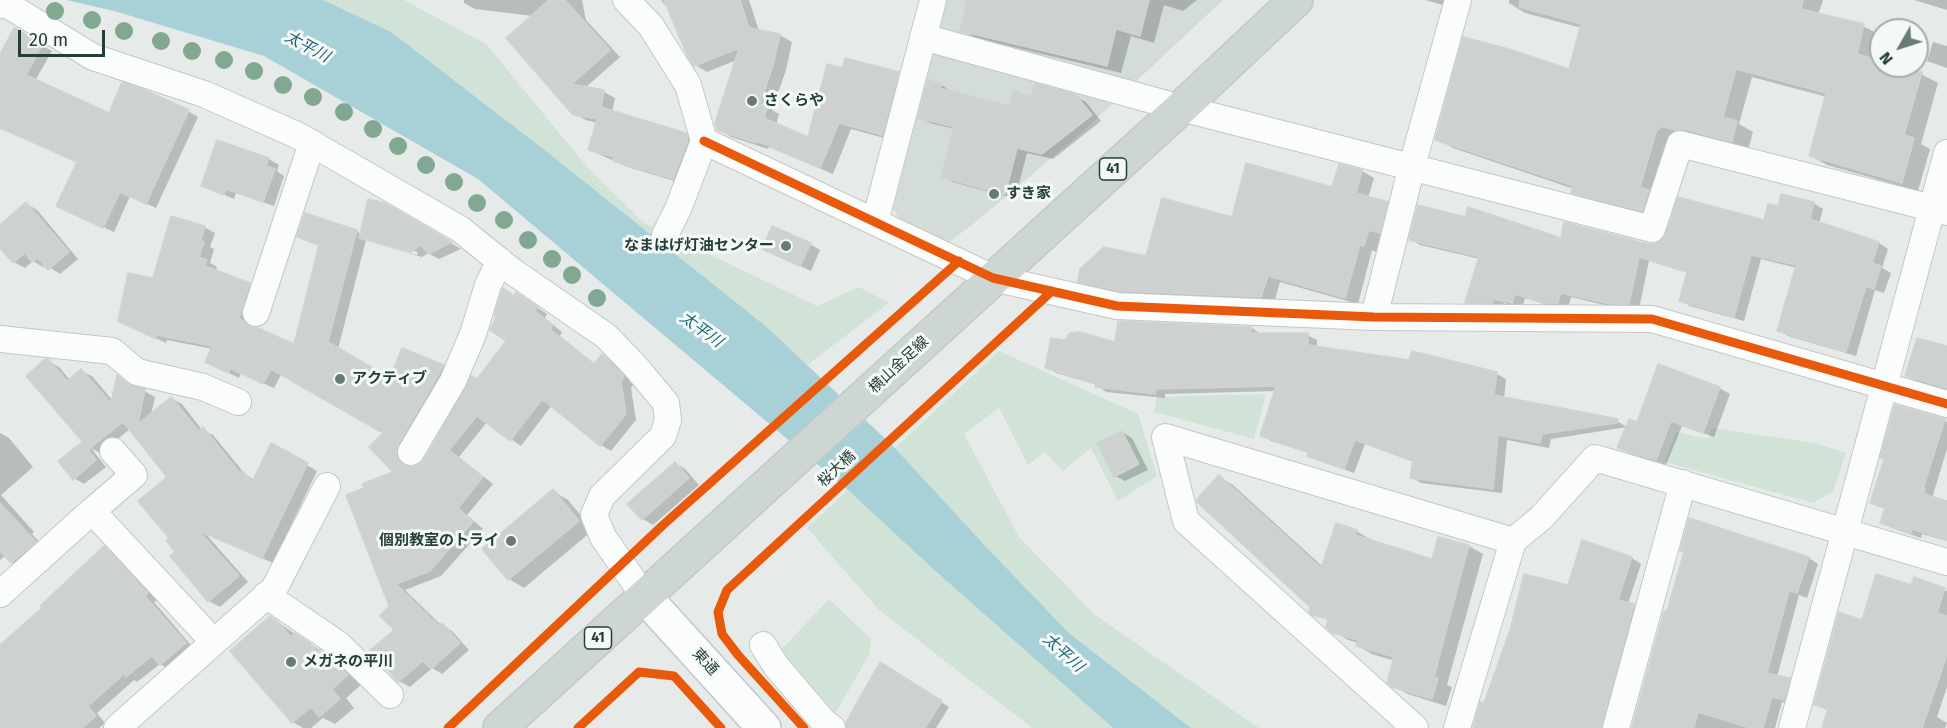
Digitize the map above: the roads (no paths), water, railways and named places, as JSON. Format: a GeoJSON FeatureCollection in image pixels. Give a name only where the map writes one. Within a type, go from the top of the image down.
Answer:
{"type":"FeatureCollection","features":[{"type":"Feature","properties":{"kind":"main road","name":"横山金足線"},"geometry":{"type":"LineString","coordinates":[[500,728],[1181,108],[1296,0]]}},
{"type":"Feature","properties":{"kind":"street"},"geometry":{"type":"LineString","coordinates":[[626,0],[651,26],[688,85],[704,141],[678,209],[665,235]]}},
{"type":"Feature","properties":{"kind":"street"},"geometry":{"type":"LineString","coordinates":[[875,222],[933,0]]}},
{"type":"Feature","properties":{"kind":"street"},"geometry":{"type":"LineString","coordinates":[[1374,317],[1412,166],[1458,0]]}},
{"type":"Feature","properties":{"kind":"street"},"geometry":{"type":"LineString","coordinates":[[0,5],[6,4],[93,57],[204,94],[312,143],[460,229],[500,261],[606,336],[666,403],[668,420],[663,436],[602,496],[594,516],[603,537],[644,596]]}},
{"type":"Feature","properties":{"kind":"street"},"geometry":{"type":"LineString","coordinates":[[923,37],[1181,108],[1652,229],[1680,144],[1940,210]]}},
{"type":"Feature","properties":{"kind":"street"},"geometry":{"type":"LineString","coordinates":[[704,141],[993,278],[1117,306],[1374,317],[1652,319],[1947,404]]}},
{"type":"Feature","properties":{"kind":"street"},"geometry":{"type":"LineString","coordinates":[[256,313],[312,143]]}},
{"type":"Feature","properties":{"kind":"street"},"geometry":{"type":"LineString","coordinates":[[1792,728],[1884,387],[1940,210],[1947,153]]}},
{"type":"Feature","properties":{"kind":"street"},"geometry":{"type":"LineString","coordinates":[[411,452],[453,381],[473,334],[488,285],[500,261]]}},
{"type":"Feature","properties":{"kind":"street"},"geometry":{"type":"LineString","coordinates":[[0,339],[112,351],[137,372],[203,387],[238,402]]}},
{"type":"Feature","properties":{"kind":"street"},"geometry":{"type":"LineString","coordinates":[[1415,728],[1186,521],[1165,437],[1514,541]]}},
{"type":"Feature","properties":{"kind":"street"},"geometry":{"type":"LineString","coordinates":[[0,594],[134,475],[113,450]]}},
{"type":"Feature","properties":{"kind":"street"},"geometry":{"type":"LineString","coordinates":[[1456,728],[1514,541],[1541,518],[1595,458],[1947,562]]}},
{"type":"Feature","properties":{"kind":"street"},"geometry":{"type":"LineString","coordinates":[[1616,728],[1683,483]]}},
{"type":"Feature","properties":{"kind":"street"},"geometry":{"type":"LineString","coordinates":[[117,728],[274,589],[327,486]]}},
{"type":"Feature","properties":{"kind":"street"},"geometry":{"type":"LineString","coordinates":[[92,511],[213,641]]}},
{"type":"Feature","properties":{"kind":"street"},"geometry":{"type":"LineString","coordinates":[[266,595],[338,644],[390,695]]}},
{"type":"Feature","properties":{"kind":"street","name":"東通"},"geometry":{"type":"LineString","coordinates":[[644,596],[764,728]]}},
{"type":"Feature","properties":{"kind":"street"},"geometry":{"type":"LineString","coordinates":[[763,645],[776,666],[823,722],[832,728]]}},
{"type":"Feature","properties":{"kind":"water","name":"太平川"},"geometry":{"type":"Polygon","coordinates":[[[66,0],[323,0],[391,32],[547,152],[768,328],[895,448],[1069,633],[1191,728],[1113,728],[932,568],[848,490],[478,179],[264,56],[114,11],[66,0]]]}},
{"type":"Feature","properties":{"kind":"place","name":"さくらや"},"geometry":{"type":"Point","coordinates":[752,101]}},
{"type":"Feature","properties":{"kind":"place","name":"すき家"},"geometry":{"type":"Point","coordinates":[994,194]}},
{"type":"Feature","properties":{"kind":"place","name":"なまはげ灯油センター"},"geometry":{"type":"Point","coordinates":[786,246]}},
{"type":"Feature","properties":{"kind":"place","name":"アクティブ"},"geometry":{"type":"Point","coordinates":[340,379]}},
{"type":"Feature","properties":{"kind":"place","name":"個別教室のトライ"},"geometry":{"type":"Point","coordinates":[511,541]}},
{"type":"Feature","properties":{"kind":"place","name":"メガネの平川"},"geometry":{"type":"Point","coordinates":[291,662]}}]}
